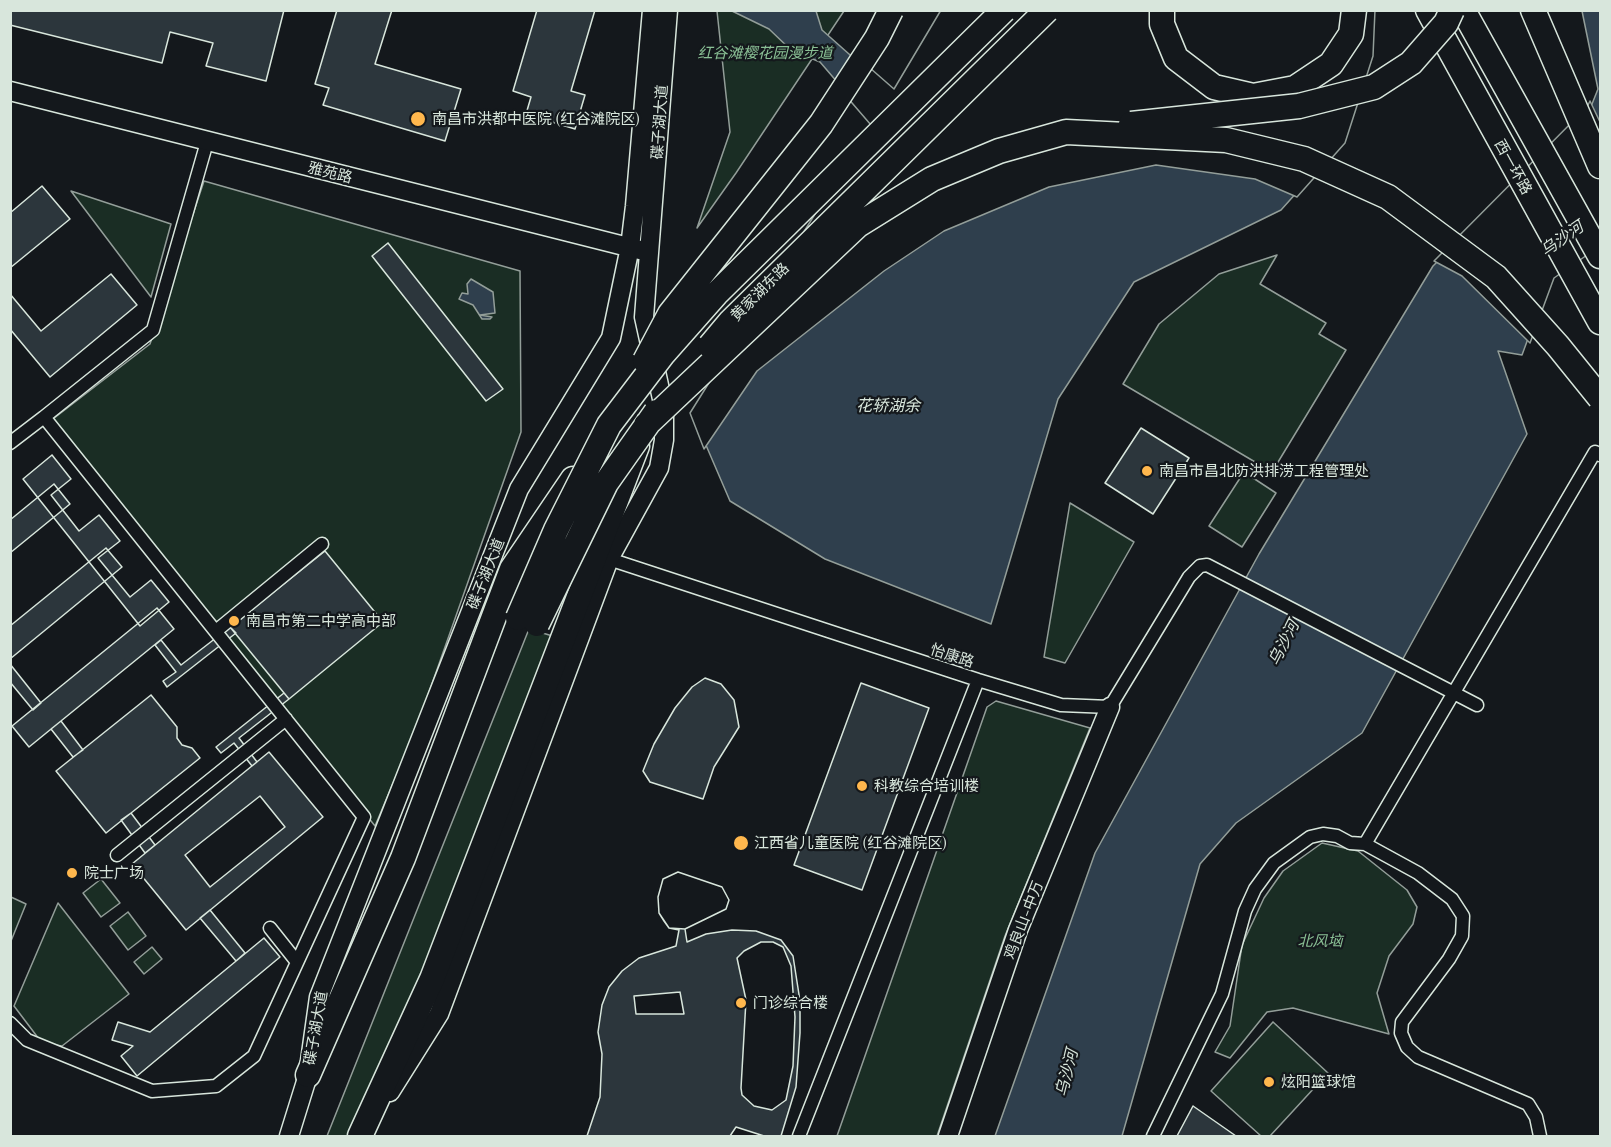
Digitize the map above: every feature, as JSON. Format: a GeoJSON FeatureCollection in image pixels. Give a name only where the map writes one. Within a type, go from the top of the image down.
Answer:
{"type":"FeatureCollection","features":[{"type":"Feature","properties":{"kind":"highway"},"geometry":{"type":"LineString","coordinates":[[308,1075],[403,858],[512,569],[609,425],[670,314],[821,124],[877,39],[891,10]]}},
{"type":"Feature","properties":{"kind":"highway","name":"黄家湖东路"},"geometry":{"type":"LineString","coordinates":[[1004,10],[716,294],[663,354],[609,425],[556,530],[527,621],[606,483],[646,425],[730,321],[1047,10]]}},
{"type":"Feature","properties":{"kind":"highway"},"geometry":{"type":"LineString","coordinates":[[1162,10],[1162,24],[1176,58],[1214,87],[1253,96],[1295,88],[1331,64],[1351,34],[1354,10]]}},
{"type":"Feature","properties":{"kind":"highway","name":"西一环路"},"geometry":{"type":"LineString","coordinates":[[1428,10],[1600,322]]}},
{"type":"Feature","properties":{"kind":"highway"},"geometry":{"type":"LineString","coordinates":[[361,1137],[432,979],[646,425],[858,225],[932,179],[999,151],[1066,132],[1299,106],[1374,87],[1411,63],[1446,23],[1452,10]]}},
{"type":"Feature","properties":{"kind":"highway"},"geometry":{"type":"LineString","coordinates":[[1463,10],[1600,256]]}},
{"type":"Feature","properties":{"kind":"highway"},"geometry":{"type":"LineString","coordinates":[[1533,10],[1600,166]]}},
{"type":"Feature","properties":{"kind":"highway"},"geometry":{"type":"LineString","coordinates":[[1540,10],[1562,82]]}},
{"type":"Feature","properties":{"kind":"highway"},"geometry":{"type":"LineString","coordinates":[[1066,132],[1226,140],[1304,159],[1388,197],[1496,277],[1558,346],[1600,398]]}},
{"type":"Feature","properties":{"kind":"main road","name":"碟子湖大道"},"geometry":{"type":"LineString","coordinates":[[290,1137],[308,1075],[319,997],[519,489],[610,338],[630,247],[652,10]]}},
{"type":"Feature","properties":{"kind":"main road","name":"碟子湖大道"},"geometry":{"type":"LineString","coordinates":[[361,1137],[439,1014],[609,559],[659,468],[664,440],[664,408],[644,317],[651,252],[668,10]]}},
{"type":"Feature","properties":{"kind":"main road","name":"雅苑路"},"geometry":{"type":"LineString","coordinates":[[10,91],[651,252]]}},
{"type":"Feature","properties":{"kind":"main road","name":"鸡良山-中万"},"geometry":{"type":"LineString","coordinates":[[948,1137],[1018,930],[1110,707]]}},
{"type":"Feature","properties":{"kind":"street"},"geometry":{"type":"LineString","coordinates":[[10,443],[153,330],[207,142]]}},
{"type":"Feature","properties":{"kind":"street"},"geometry":{"type":"LineString","coordinates":[[10,1023],[27,1040],[152,1091],[216,1086],[254,1056],[364,817],[44,417]]}},
{"type":"Feature","properties":{"kind":"street"},"geometry":{"type":"LineString","coordinates":[[1365,844],[1595,452],[1600,455]]}},
{"type":"Feature","properties":{"kind":"street"},"geometry":{"type":"LineString","coordinates":[[216,631],[322,544]]}},
{"type":"Feature","properties":{"kind":"street","name":"怡康路"},"geometry":{"type":"LineString","coordinates":[[609,559],[1061,705],[1110,707]]}},
{"type":"Feature","properties":{"kind":"street"},"geometry":{"type":"LineString","coordinates":[[1110,707],[1189,577],[1200,566],[1207,565],[1477,705]]}},
{"type":"Feature","properties":{"kind":"street"},"geometry":{"type":"LineString","coordinates":[[799,1137],[978,680]]}},
{"type":"Feature","properties":{"kind":"street"},"geometry":{"type":"LineString","coordinates":[[117,855],[286,719]]}},
{"type":"Feature","properties":{"kind":"street"},"geometry":{"type":"LineString","coordinates":[[1153,1137],[1221,994],[1245,911],[1255,889],[1268,870],[1296,845],[1316,835],[1330,835],[1350,843],[1365,844],[1418,873],[1452,899],[1462,916],[1462,936],[1449,959],[1402,1022],[1401,1033],[1407,1047],[1418,1057],[1528,1104],[1536,1117],[1540,1137]]}},
{"type":"Feature","properties":{"kind":"street"},"geometry":{"type":"LineString","coordinates":[[270,928],[297,962]]}},
{"type":"Feature","properties":{"kind":"green space","name":"红谷滩樱花园漫步道"},"geometry":{"type":"Polygon","coordinates":[[[717,11],[844,11],[697,228],[730,132],[717,11]]]}},
{"type":"Feature","properties":{"kind":"green space"},"geometry":{"type":"Polygon","coordinates":[[[204,181],[520,271],[521,432],[416,729],[375,826],[53,419],[150,344],[204,181]]]}},
{"type":"Feature","properties":{"kind":"green space"},"geometry":{"type":"Polygon","coordinates":[[[71,191],[171,224],[151,297],[71,191]]]}},
{"type":"Feature","properties":{"kind":"green space"},"geometry":{"type":"Polygon","coordinates":[[[1277,255],[1260,284],[1326,323],[1319,334],[1346,350],[1272,472],[1123,384],[1159,324],[1219,274],[1277,255]]]}},
{"type":"Feature","properties":{"kind":"green space"},"geometry":{"type":"Polygon","coordinates":[[[1244,472],[1276,493],[1242,547],[1209,526],[1244,472]]]}},
{"type":"Feature","properties":{"kind":"green space"},"geometry":{"type":"Polygon","coordinates":[[[1070,503],[1134,542],[1065,663],[1044,657],[1070,503]]]}},
{"type":"Feature","properties":{"kind":"green space"},"geometry":{"type":"Polygon","coordinates":[[[529,629],[556,637],[389,1063],[349,1136],[327,1136],[529,629]]]}},
{"type":"Feature","properties":{"kind":"green space"},"geometry":{"type":"Polygon","coordinates":[[[996,701],[1090,728],[1005,936],[937,1136],[837,1136],[987,707],[996,701]]]}},
{"type":"Feature","properties":{"kind":"green space","name":"北风垴"},"geometry":{"type":"Polygon","coordinates":[[[1322,843],[1358,851],[1407,890],[1417,907],[1413,924],[1389,956],[1377,993],[1389,1034],[1293,1008],[1267,1012],[1230,1058],[1215,1052],[1230,1026],[1242,945],[1264,898],[1283,871],[1322,843]]]}},
{"type":"Feature","properties":{"kind":"green space"},"geometry":{"type":"Polygon","coordinates":[[[101,879],[120,903],[101,917],[83,893],[101,879]]]}},
{"type":"Feature","properties":{"kind":"green space"},"geometry":{"type":"Polygon","coordinates":[[[11,897],[26,904],[11,941],[11,897]]]}},
{"type":"Feature","properties":{"kind":"green space"},"geometry":{"type":"Polygon","coordinates":[[[58,903],[129,994],[62,1046],[42,1043],[14,1006],[58,903]]]}},
{"type":"Feature","properties":{"kind":"green space"},"geometry":{"type":"Polygon","coordinates":[[[128,912],[146,936],[128,950],[110,926],[128,912]]]}},
{"type":"Feature","properties":{"kind":"green space"},"geometry":{"type":"Polygon","coordinates":[[[152,947],[162,959],[144,974],[134,962],[152,947]]]}},
{"type":"Feature","properties":{"kind":"green space","name":"炫阳篮球馆"},"geometry":{"type":"Polygon","coordinates":[[[1273,1022],[1328,1073],[1270,1136],[1261,1136],[1211,1091],[1273,1022]]]}},
{"type":"Feature","properties":{"kind":"water","name":"花轿湖余"},"geometry":{"type":"Polygon","coordinates":[[[1321,10],[1342,142],[1281,210],[1134,282],[1058,399],[991,624],[825,559],[730,501],[693,415],[874,125],[820,62],[791,50],[769,29],[732,11],[816,11],[822,30],[894,94],[1321,10]]]}},
{"type":"Feature","properties":{"kind":"water","name":"乌沙河"},"geometry":{"type":"Polygon","coordinates":[[[1582,11],[1600,11],[1600,242],[1551,276],[1522,355],[1498,351],[1527,434],[1362,733],[1236,823],[1200,864],[1122,1136],[995,1136],[1095,853],[1259,554],[1433,266],[1590,109],[1598,89],[1582,11]]]}},
{"type":"Feature","properties":{"kind":"water"},"geometry":{"type":"Polygon","coordinates":[[[471,279],[493,292],[495,313],[480,315],[492,317],[490,319],[482,319],[473,305],[459,299],[462,293],[468,294],[467,284],[471,279]]]}},
{"type":"Feature","properties":{"kind":"pier"},"geometry":{"type":"Polygon","coordinates":[[[941,10],[1375,10],[1373,56],[1345,143],[1297,197],[1255,179],[1156,165],[1049,187],[944,231],[884,271],[757,371],[704,449],[690,413],[871,125],[834,82],[854,54],[894,89],[941,10]]]}},
{"type":"Feature","properties":{"kind":"pier"},"geometry":{"type":"Polygon","coordinates":[[[1590,101],[1600,122],[1600,246],[1554,278],[1530,343],[1462,276],[1434,261],[1587,107],[1590,101]]]}},
{"type":"Feature","properties":{"kind":"building"},"geometry":{"type":"Polygon","coordinates":[[[10,10],[284,10],[266,81],[206,66],[213,43],[170,32],[162,63],[10,25],[10,10]]]}},
{"type":"Feature","properties":{"kind":"building"},"geometry":{"type":"Polygon","coordinates":[[[337,10],[392,10],[375,64],[461,89],[445,141],[323,105],[329,88],[315,84],[337,10]]]}},
{"type":"Feature","properties":{"kind":"building"},"geometry":{"type":"Polygon","coordinates":[[[537,10],[595,10],[571,91],[585,95],[575,129],[526,114],[531,97],[513,91],[537,10]]]}},
{"type":"Feature","properties":{"kind":"building"},"geometry":{"type":"Polygon","coordinates":[[[42,186],[70,219],[10,268],[10,213],[42,186]]]}},
{"type":"Feature","properties":{"kind":"building"},"geometry":{"type":"Polygon","coordinates":[[[388,243],[503,389],[486,401],[372,256],[388,243]]]}},
{"type":"Feature","properties":{"kind":"building"},"geometry":{"type":"Polygon","coordinates":[[[111,274],[137,305],[50,377],[10,329],[10,294],[41,331],[111,274]]]}},
{"type":"Feature","properties":{"kind":"building","name":"南昌市昌北防洪排涝工程管理处"},"geometry":{"type":"Polygon","coordinates":[[[1141,428],[1189,458],[1153,514],[1105,483],[1141,428]]]}},
{"type":"Feature","properties":{"kind":"building"},"geometry":{"type":"Polygon","coordinates":[[[52,455],[71,479],[51,495],[79,531],[99,515],[120,541],[98,558],[130,597],[151,580],[169,602],[140,626],[23,479],[52,455]]]}},
{"type":"Feature","properties":{"kind":"building"},"geometry":{"type":"Polygon","coordinates":[[[54,484],[70,504],[10,553],[10,520],[54,484]]]}},
{"type":"Feature","properties":{"kind":"building"},"geometry":{"type":"Polygon","coordinates":[[[106,548],[122,567],[10,659],[10,626],[106,548]]]}},
{"type":"Feature","properties":{"kind":"building"},"geometry":{"type":"Polygon","coordinates":[[[325,551],[383,622],[289,699],[230,627],[325,551]]]}},
{"type":"Feature","properties":{"kind":"building"},"geometry":{"type":"Polygon","coordinates":[[[157,608],[174,629],[29,747],[12,726],[157,608]]]}},
{"type":"Feature","properties":{"kind":"building"},"geometry":{"type":"Polygon","coordinates":[[[230,627],[236,633],[167,687],[163,681],[176,672],[155,645],[161,640],[181,665],[230,627]]]}},
{"type":"Feature","properties":{"kind":"building"},"geometry":{"type":"Polygon","coordinates":[[[10,664],[41,703],[33,710],[10,682],[10,664]]]}},
{"type":"Feature","properties":{"kind":"building"},"geometry":{"type":"Polygon","coordinates":[[[705,678],[721,684],[734,700],[739,727],[714,767],[703,799],[650,782],[643,771],[654,744],[675,708],[692,687],[705,678]]]}},
{"type":"Feature","properties":{"kind":"building","name":"科教综合培训楼"},"geometry":{"type":"Polygon","coordinates":[[[861,683],[929,708],[862,890],[794,865],[861,683]]]}},
{"type":"Feature","properties":{"kind":"building"},"geometry":{"type":"Polygon","coordinates":[[[284,693],[289,699],[239,738],[257,762],[252,766],[234,743],[221,753],[216,747],[284,693]]]}},
{"type":"Feature","properties":{"kind":"building"},"geometry":{"type":"Polygon","coordinates":[[[151,695],[177,727],[177,738],[182,745],[192,748],[200,758],[106,833],[56,771],[151,695]]]}},
{"type":"Feature","properties":{"kind":"building"},"geometry":{"type":"Polygon","coordinates":[[[61,721],[83,750],[73,757],[51,729],[61,721]]]}},
{"type":"Feature","properties":{"kind":"building"},"geometry":{"type":"Polygon","coordinates":[[[269,752],[323,817],[186,930],[132,864],[269,752]],[[260,796],[185,855],[210,887],[285,827],[260,796]]]}},
{"type":"Feature","properties":{"kind":"building"},"geometry":{"type":"Polygon","coordinates":[[[131,813],[155,845],[145,853],[121,820],[131,813]]]}},
{"type":"Feature","properties":{"kind":"building","name":"门诊综合楼"},"geometry":{"type":"Polygon","coordinates":[[[678,872],[722,887],[729,900],[726,909],[685,929],[687,942],[706,934],[732,930],[756,931],[781,940],[793,956],[800,1001],[800,1033],[796,1087],[781,1136],[587,1136],[600,1097],[602,1054],[598,1032],[602,1005],[609,987],[622,971],[639,958],[676,946],[679,930],[669,928],[659,913],[658,897],[663,879],[678,872]],[[680,992],[634,996],[636,1014],[684,1014],[680,992]]]}},
{"type":"Feature","properties":{"kind":"building"},"geometry":{"type":"Polygon","coordinates":[[[678,872],[722,887],[729,900],[726,909],[685,929],[669,928],[659,913],[658,897],[663,879],[678,872]]]}},
{"type":"Feature","properties":{"kind":"building"},"geometry":{"type":"Polygon","coordinates":[[[210,910],[245,953],[236,961],[200,918],[210,910]]]}},
{"type":"Feature","properties":{"kind":"building"},"geometry":{"type":"Polygon","coordinates":[[[264,938],[280,957],[137,1076],[121,1056],[133,1046],[112,1040],[118,1022],[150,1032],[264,938]]]}},
{"type":"Feature","properties":{"kind":"building"},"geometry":{"type":"Polygon","coordinates":[[[761,942],[773,942],[783,947],[791,966],[795,1017],[793,1066],[786,1100],[772,1110],[754,1106],[742,1095],[741,1088],[746,1000],[737,958],[744,951],[761,942]]]}},
{"type":"Feature","properties":{"kind":"building"},"geometry":{"type":"Polygon","coordinates":[[[1193,1106],[1236,1136],[1177,1136],[1193,1106]]]}},
{"type":"Feature","properties":{"kind":"building"},"geometry":{"type":"Polygon","coordinates":[[[736,1127],[761,1135],[764,1136],[730,1136],[736,1127]]]}},
{"type":"Feature","properties":{"kind":"place","name":"南昌市洪都中医院 (红谷滩院区)"},"geometry":{"type":"Point","coordinates":[418,119]}},
{"type":"Feature","properties":{"kind":"place","name":"南昌市昌北防洪排涝工程管理处"},"geometry":{"type":"Point","coordinates":[1147,471]}},
{"type":"Feature","properties":{"kind":"place","name":"南昌市第二中学高中部"},"geometry":{"type":"Point","coordinates":[234,621]}},
{"type":"Feature","properties":{"kind":"place","name":"科教综合培训楼"},"geometry":{"type":"Point","coordinates":[862,786]}},
{"type":"Feature","properties":{"kind":"place","name":"江西省儿童医院 (红谷滩院区)"},"geometry":{"type":"Point","coordinates":[741,843]}},
{"type":"Feature","properties":{"kind":"place","name":"院士广场"},"geometry":{"type":"Point","coordinates":[72,873]}},
{"type":"Feature","properties":{"kind":"place","name":"门诊综合楼"},"geometry":{"type":"Point","coordinates":[741,1003]}},
{"type":"Feature","properties":{"kind":"place","name":"炫阳篮球馆"},"geometry":{"type":"Point","coordinates":[1269,1082]}}]}
